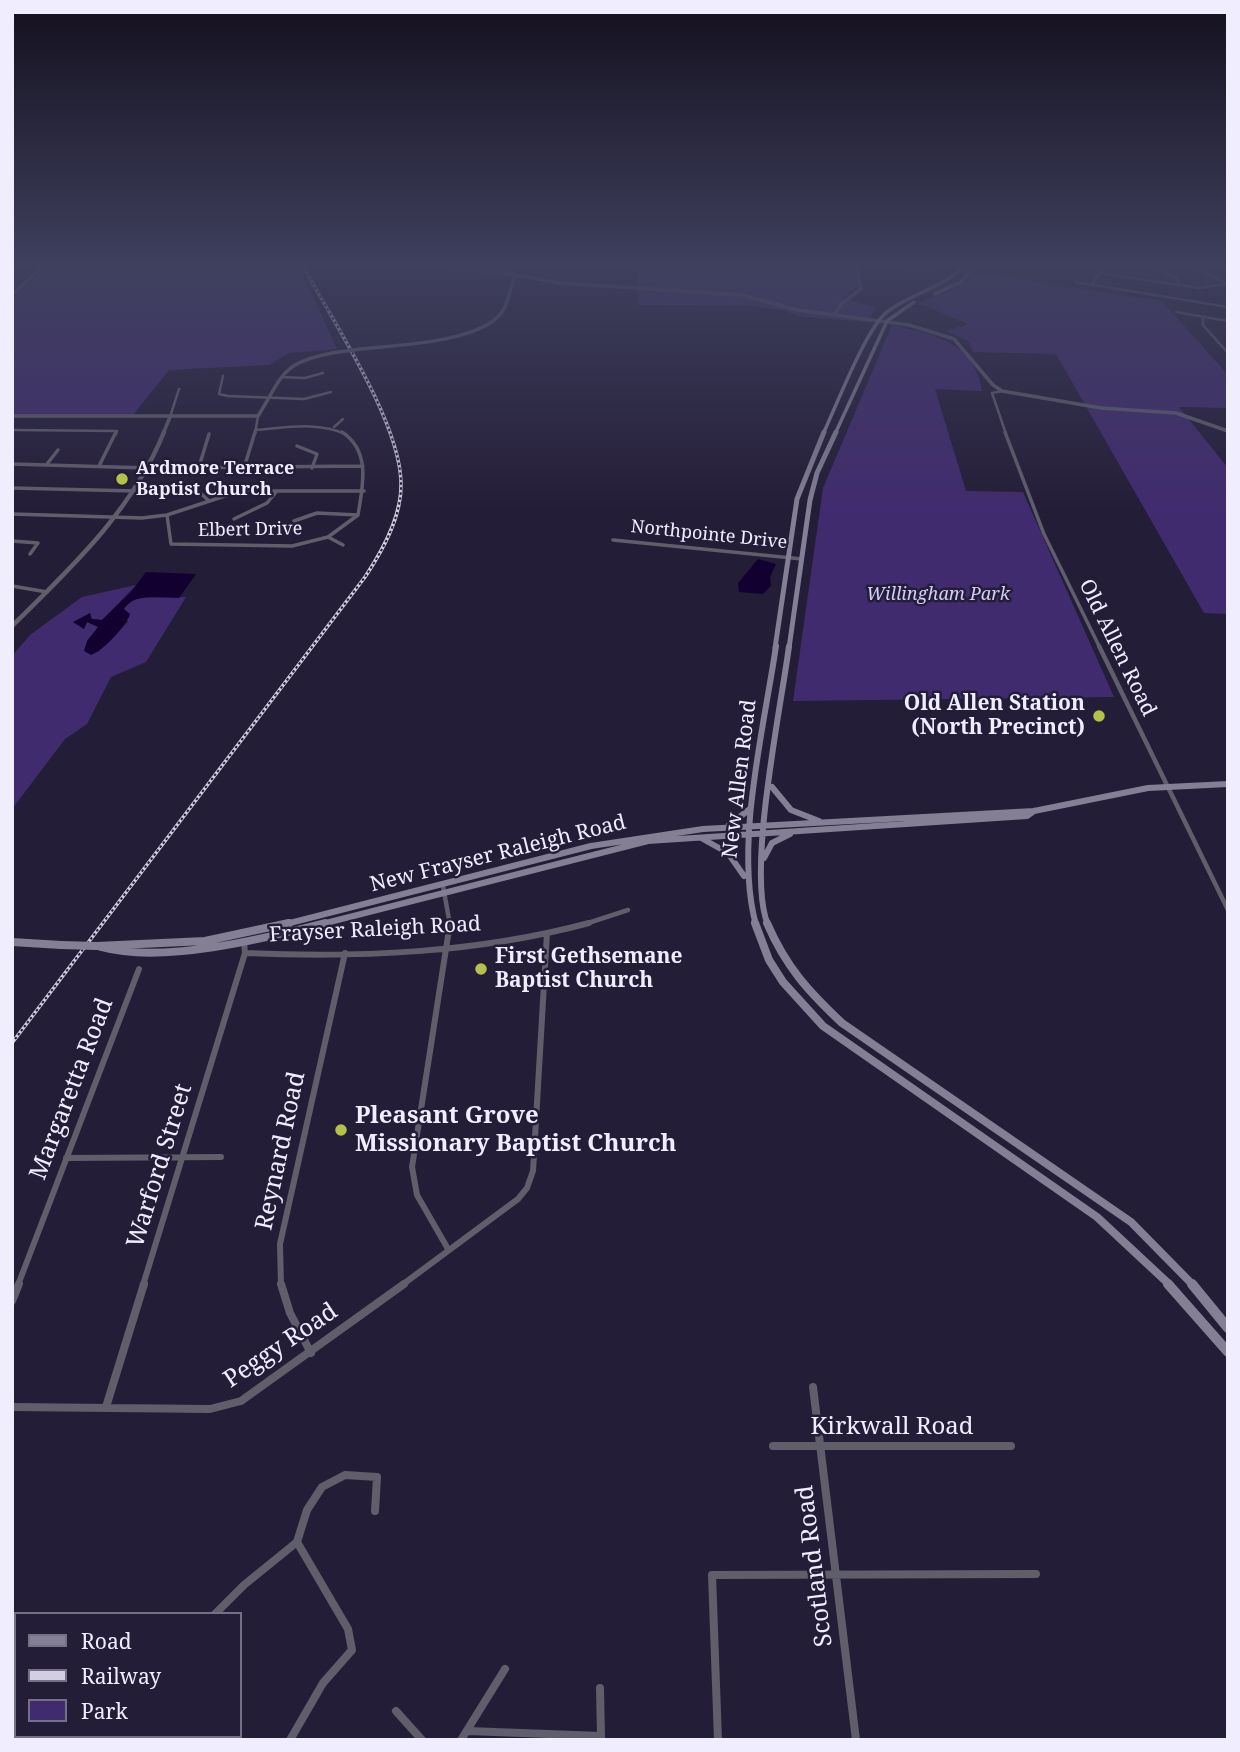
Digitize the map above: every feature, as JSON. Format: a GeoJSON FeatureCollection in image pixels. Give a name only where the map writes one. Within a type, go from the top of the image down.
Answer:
{"type":"FeatureCollection","features":[{"type":"Feature","properties":{"kind":"main road","name":"New Allen Road"},"geometry":{"type":"LineString","coordinates":[[864,350],[797,499],[748,831],[746,881],[753,924],[772,966],[808,1013],[881,1069],[1097,1217],[1172,1287],[1228,1352]]}},
{"type":"Feature","properties":{"kind":"main road","name":"New Allen Road"},"geometry":{"type":"LineString","coordinates":[[874,350],[817,473],[802,559],[764,830],[761,894],[771,934],[800,983],[828,1011],[889,1058],[1131,1222],[1198,1290],[1228,1328]]}},
{"type":"Feature","properties":{"kind":"main road"},"geometry":{"type":"LineString","coordinates":[[851,376],[859,379],[858,384]]}},
{"type":"Feature","properties":{"kind":"main road"},"geometry":{"type":"LineString","coordinates":[[764,830],[827,823],[1034,811],[1168,786],[1228,784]]}},
{"type":"Feature","properties":{"kind":"main road"},"geometry":{"type":"LineString","coordinates":[[772,786],[785,807],[804,817],[827,823]]}},
{"type":"Feature","properties":{"kind":"main road"},"geometry":{"type":"LineString","coordinates":[[722,828],[737,822],[752,806]]}},
{"type":"Feature","properties":{"kind":"main road"},"geometry":{"type":"LineString","coordinates":[[764,830],[795,832],[1027,816],[1034,811]]}},
{"type":"Feature","properties":{"kind":"main road","name":"New Frayser Raleigh Road"},"geometry":{"type":"LineString","coordinates":[[244,944],[621,840],[722,828],[748,831]]}},
{"type":"Feature","properties":{"kind":"main road","name":"New Frayser Raleigh Road"},"geometry":{"type":"LineString","coordinates":[[444,890],[624,846],[764,830]]}},
{"type":"Feature","properties":{"kind":"main road"},"geometry":{"type":"LineString","coordinates":[[761,865],[772,843],[795,832]]}},
{"type":"Feature","properties":{"kind":"main road"},"geometry":{"type":"LineString","coordinates":[[695,837],[729,852],[736,859],[746,881]]}},
{"type":"Feature","properties":{"kind":"main road","name":"Frayser Raleigh Road"},"geometry":{"type":"LineString","coordinates":[[12,942],[97,946],[119,952],[244,944]]}},
{"type":"Feature","properties":{"kind":"street"},"geometry":{"type":"LineString","coordinates":[[244,468],[251,455],[251,438],[258,416],[281,377],[298,361],[355,350]]}},
{"type":"Feature","properties":{"kind":"street"},"geometry":{"type":"LineString","coordinates":[[963,350],[993,385],[1002,391]]}},
{"type":"Feature","properties":{"kind":"street"},"geometry":{"type":"LineString","coordinates":[[281,377],[323,373]]}},
{"type":"Feature","properties":{"kind":"street"},"geometry":{"type":"LineString","coordinates":[[223,376],[219,394],[304,399],[331,393]]}},
{"type":"Feature","properties":{"kind":"street","name":"Old Allen Road"},"geometry":{"type":"LineString","coordinates":[[993,385],[992,393],[1016,464],[1044,534],[1228,910]]}},
{"type":"Feature","properties":{"kind":"street"},"geometry":{"type":"LineString","coordinates":[[12,626],[82,558],[135,491],[170,417],[179,388]]}},
{"type":"Feature","properties":{"kind":"street"},"geometry":{"type":"LineString","coordinates":[[992,393],[1002,391],[1101,408],[1176,413],[1228,431]]}},
{"type":"Feature","properties":{"kind":"street"},"geometry":{"type":"LineString","coordinates":[[12,416],[258,416]]}},
{"type":"Feature","properties":{"kind":"street"},"geometry":{"type":"LineString","coordinates":[[334,427],[343,419]]}},
{"type":"Feature","properties":{"kind":"street"},"geometry":{"type":"LineString","coordinates":[[255,430],[304,425],[334,427],[352,437],[363,466],[364,491],[358,516],[317,513],[294,521]]}},
{"type":"Feature","properties":{"kind":"street"},"geometry":{"type":"LineString","coordinates":[[12,430],[117,431],[100,464]]}},
{"type":"Feature","properties":{"kind":"street"},"geometry":{"type":"LineString","coordinates":[[199,467],[209,433]]}},
{"type":"Feature","properties":{"kind":"street"},"geometry":{"type":"LineString","coordinates":[[298,446],[311,449],[317,454],[312,468]]}},
{"type":"Feature","properties":{"kind":"street"},"geometry":{"type":"LineString","coordinates":[[47,464],[58,450]]}},
{"type":"Feature","properties":{"kind":"street"},"geometry":{"type":"LineString","coordinates":[[12,464],[100,464],[148,468],[363,466]]}},
{"type":"Feature","properties":{"kind":"street"},"geometry":{"type":"LineString","coordinates":[[12,488],[135,491]]}},
{"type":"Feature","properties":{"kind":"street"},"geometry":{"type":"LineString","coordinates":[[197,490],[208,500]]}},
{"type":"Feature","properties":{"kind":"street"},"geometry":{"type":"LineString","coordinates":[[12,514],[116,517],[167,515],[240,491],[364,491]]}},
{"type":"Feature","properties":{"kind":"street"},"geometry":{"type":"LineString","coordinates":[[234,519],[267,503],[277,491]]}},
{"type":"Feature","properties":{"kind":"street","name":"Elbert Drive"},"geometry":{"type":"LineString","coordinates":[[167,515],[172,527],[171,544],[292,547],[328,537],[358,516]]}},
{"type":"Feature","properties":{"kind":"street"},"geometry":{"type":"LineString","coordinates":[[328,537],[343,545]]}},
{"type":"Feature","properties":{"kind":"street","name":"Northpointe Drive"},"geometry":{"type":"LineString","coordinates":[[613,540],[802,559]]}},
{"type":"Feature","properties":{"kind":"street"},"geometry":{"type":"LineString","coordinates":[[12,541],[38,543]]}},
{"type":"Feature","properties":{"kind":"street"},"geometry":{"type":"LineString","coordinates":[[30,554],[38,543]]}},
{"type":"Feature","properties":{"kind":"street"},"geometry":{"type":"LineString","coordinates":[[12,586],[47,592]]}},
{"type":"Feature","properties":{"kind":"street"},"geometry":{"type":"LineString","coordinates":[[444,890],[450,921],[447,948],[412,1167],[417,1195],[448,1250]]}},
{"type":"Feature","properties":{"kind":"street","name":"Frayser Raleigh Road"},"geometry":{"type":"LineString","coordinates":[[244,944],[345,953],[447,948],[547,933],[603,921],[628,910]]}},
{"type":"Feature","properties":{"kind":"street","name":"Peggy Road"},"geometry":{"type":"LineString","coordinates":[[12,1407],[210,1409],[241,1401],[311,1353],[517,1199],[527,1188],[533,1171],[547,933]]}},
{"type":"Feature","properties":{"kind":"street","name":"Warford Street"},"geometry":{"type":"LineString","coordinates":[[106,1407],[183,1157],[244,944]]}},
{"type":"Feature","properties":{"kind":"street","name":"Reynard Road"},"geometry":{"type":"LineString","coordinates":[[311,1353],[285,1305],[278,1275],[280,1244],[345,953]]}},
{"type":"Feature","properties":{"kind":"street","name":"Margaretta Road"},"geometry":{"type":"LineString","coordinates":[[12,1301],[139,969]]}},
{"type":"Feature","properties":{"kind":"street"},"geometry":{"type":"LineString","coordinates":[[66,1158],[221,1157]]}},
{"type":"Feature","properties":{"kind":"street","name":"Scotland Road"},"geometry":{"type":"LineString","coordinates":[[813,1387],[856,1740]]}},
{"type":"Feature","properties":{"kind":"street","name":"Kirkwall Road"},"geometry":{"type":"LineString","coordinates":[[773,1446],[1011,1446]]}},
{"type":"Feature","properties":{"kind":"street"},"geometry":{"type":"LineString","coordinates":[[217,1612],[244,1585],[297,1542],[313,1497],[333,1479],[354,1474],[377,1477],[379,1482],[375,1511]]}},
{"type":"Feature","properties":{"kind":"street"},"geometry":{"type":"LineString","coordinates":[[290,1740],[323,1683],[352,1650],[348,1629],[297,1542]]}},
{"type":"Feature","properties":{"kind":"street"},"geometry":{"type":"LineString","coordinates":[[718,1740],[712,1575],[1036,1574]]}},
{"type":"Feature","properties":{"kind":"street"},"geometry":{"type":"LineString","coordinates":[[461,1740],[505,1668]]}},
{"type":"Feature","properties":{"kind":"street"},"geometry":{"type":"LineString","coordinates":[[468,1731],[601,1738],[600,1688]]}},
{"type":"Feature","properties":{"kind":"street"},"geometry":{"type":"LineString","coordinates":[[396,1711],[422,1740]]}},
{"type":"Feature","properties":{"kind":"green space"},"geometry":{"type":"Polygon","coordinates":[[[12,350],[328,350],[289,353],[269,365],[169,370],[132,416],[12,415],[12,350]]]}},
{"type":"Feature","properties":{"kind":"green space","name":"Willingham Park"},"geometry":{"type":"Polygon","coordinates":[[[882,350],[959,350],[971,361],[982,391],[935,389],[966,491],[1023,492],[1114,697],[793,701],[823,488],[882,350]]]}},
{"type":"Feature","properties":{"kind":"green space"},"geometry":{"type":"Polygon","coordinates":[[[972,350],[1205,350],[1228,375],[1228,408],[1179,407],[1228,468],[1228,614],[1204,613],[1056,354],[973,352],[972,350]]]}},
{"type":"Feature","properties":{"kind":"green space"},"geometry":{"type":"Polygon","coordinates":[[[136,585],[102,620],[91,619],[90,614],[74,622],[84,629],[87,622],[99,626],[87,641],[98,652],[128,622],[123,609],[134,598],[186,597],[146,662],[111,677],[87,724],[65,739],[12,809],[12,656],[30,635],[82,597],[136,585]]]}},
{"type":"Feature","properties":{"kind":"shaded area"},"geometry":{"type":"Polygon","coordinates":[[[758,559],[776,564],[770,577],[771,586],[763,594],[739,592],[738,583],[758,559]]]}},
{"type":"Feature","properties":{"kind":"shaded area"},"geometry":{"type":"Polygon","coordinates":[[[146,572],[196,574],[179,598],[149,597],[134,600],[124,609],[130,614],[114,637],[91,655],[84,651],[87,641],[98,627],[87,622],[84,629],[73,622],[90,613],[92,619],[102,620],[131,592],[146,572]]]}},
{"type":"Feature","properties":{"kind":"railway"},"geometry":{"type":"LineString","coordinates":[[12,1043],[365,577],[385,544],[395,520],[400,495],[398,459],[378,403],[351,350]]}},
{"type":"Feature","properties":{"kind":"place","name":"Ardmore Terrace Baptist Church"},"geometry":{"type":"Point","coordinates":[122,479]}},
{"type":"Feature","properties":{"kind":"place","name":"Old Allen Station (North Precinct)"},"geometry":{"type":"Point","coordinates":[1099,716]}},
{"type":"Feature","properties":{"kind":"place","name":"First Gethsemane Baptist Church"},"geometry":{"type":"Point","coordinates":[481,969]}},
{"type":"Feature","properties":{"kind":"place","name":"Pleasant Grove Missionary Baptist Church"},"geometry":{"type":"Point","coordinates":[341,1130]}}]}
